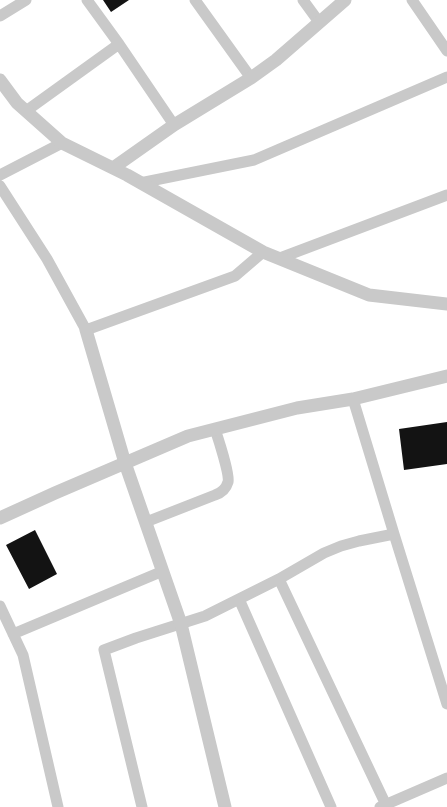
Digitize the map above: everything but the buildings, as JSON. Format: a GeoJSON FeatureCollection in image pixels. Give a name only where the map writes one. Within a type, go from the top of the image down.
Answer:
{"type":"FeatureCollection","features":[{"type":"Feature","properties":{"kind":"street"},"geometry":{"type":"LineString","coordinates":[[0,16],[26,0]]}},
{"type":"Feature","properties":{"kind":"street"},"geometry":{"type":"LineString","coordinates":[[87,0],[174,125]]}},
{"type":"Feature","properties":{"kind":"street"},"geometry":{"type":"LineString","coordinates":[[195,0],[251,78]]}},
{"type":"Feature","properties":{"kind":"street"},"geometry":{"type":"LineString","coordinates":[[303,0],[320,22]]}},
{"type":"Feature","properties":{"kind":"street"},"geometry":{"type":"LineString","coordinates":[[113,168],[174,125],[251,78],[276,60],[345,0]]}},
{"type":"Feature","properties":{"kind":"street"},"geometry":{"type":"LineString","coordinates":[[412,0],[447,51]]}},
{"type":"Feature","properties":{"kind":"street"},"geometry":{"type":"LineString","coordinates":[[26,111],[119,44]]}},
{"type":"Feature","properties":{"kind":"street"},"geometry":{"type":"LineString","coordinates":[[140,183],[254,160],[447,78]]}},
{"type":"Feature","properties":{"kind":"street"},"geometry":{"type":"LineString","coordinates":[[0,80],[17,103],[62,143],[113,168],[263,252],[369,294],[447,304]]}},
{"type":"Feature","properties":{"kind":"street"},"geometry":{"type":"LineString","coordinates":[[0,175],[62,143]]}},
{"type":"Feature","properties":{"kind":"street"},"geometry":{"type":"LineString","coordinates":[[0,186],[47,259],[86,330],[125,463],[181,624],[225,807]]}},
{"type":"Feature","properties":{"kind":"street"},"geometry":{"type":"LineString","coordinates":[[280,258],[447,195]]}},
{"type":"Feature","properties":{"kind":"street"},"geometry":{"type":"LineString","coordinates":[[86,330],[235,276],[263,252]]}},
{"type":"Feature","properties":{"kind":"street"},"geometry":{"type":"LineString","coordinates":[[0,518],[188,436],[296,408],[353,399],[447,376]]}},
{"type":"Feature","properties":{"kind":"street"},"geometry":{"type":"LineString","coordinates":[[353,399],[447,704]]}},
{"type":"Feature","properties":{"kind":"street"},"geometry":{"type":"LineString","coordinates":[[146,522],[220,494],[226,487],[229,477],[215,429]]}},
{"type":"Feature","properties":{"kind":"street"},"geometry":{"type":"LineString","coordinates":[[142,807],[104,650],[205,616],[341,546],[394,534]]}},
{"type":"Feature","properties":{"kind":"street"},"geometry":{"type":"LineString","coordinates":[[13,634],[163,571]]}},
{"type":"Feature","properties":{"kind":"street"},"geometry":{"type":"LineString","coordinates":[[279,579],[384,806],[447,778]]}},
{"type":"Feature","properties":{"kind":"street"},"geometry":{"type":"LineString","coordinates":[[239,599],[331,807]]}},
{"type":"Feature","properties":{"kind":"street"},"geometry":{"type":"LineString","coordinates":[[0,606],[23,655],[58,807]]}}]}
